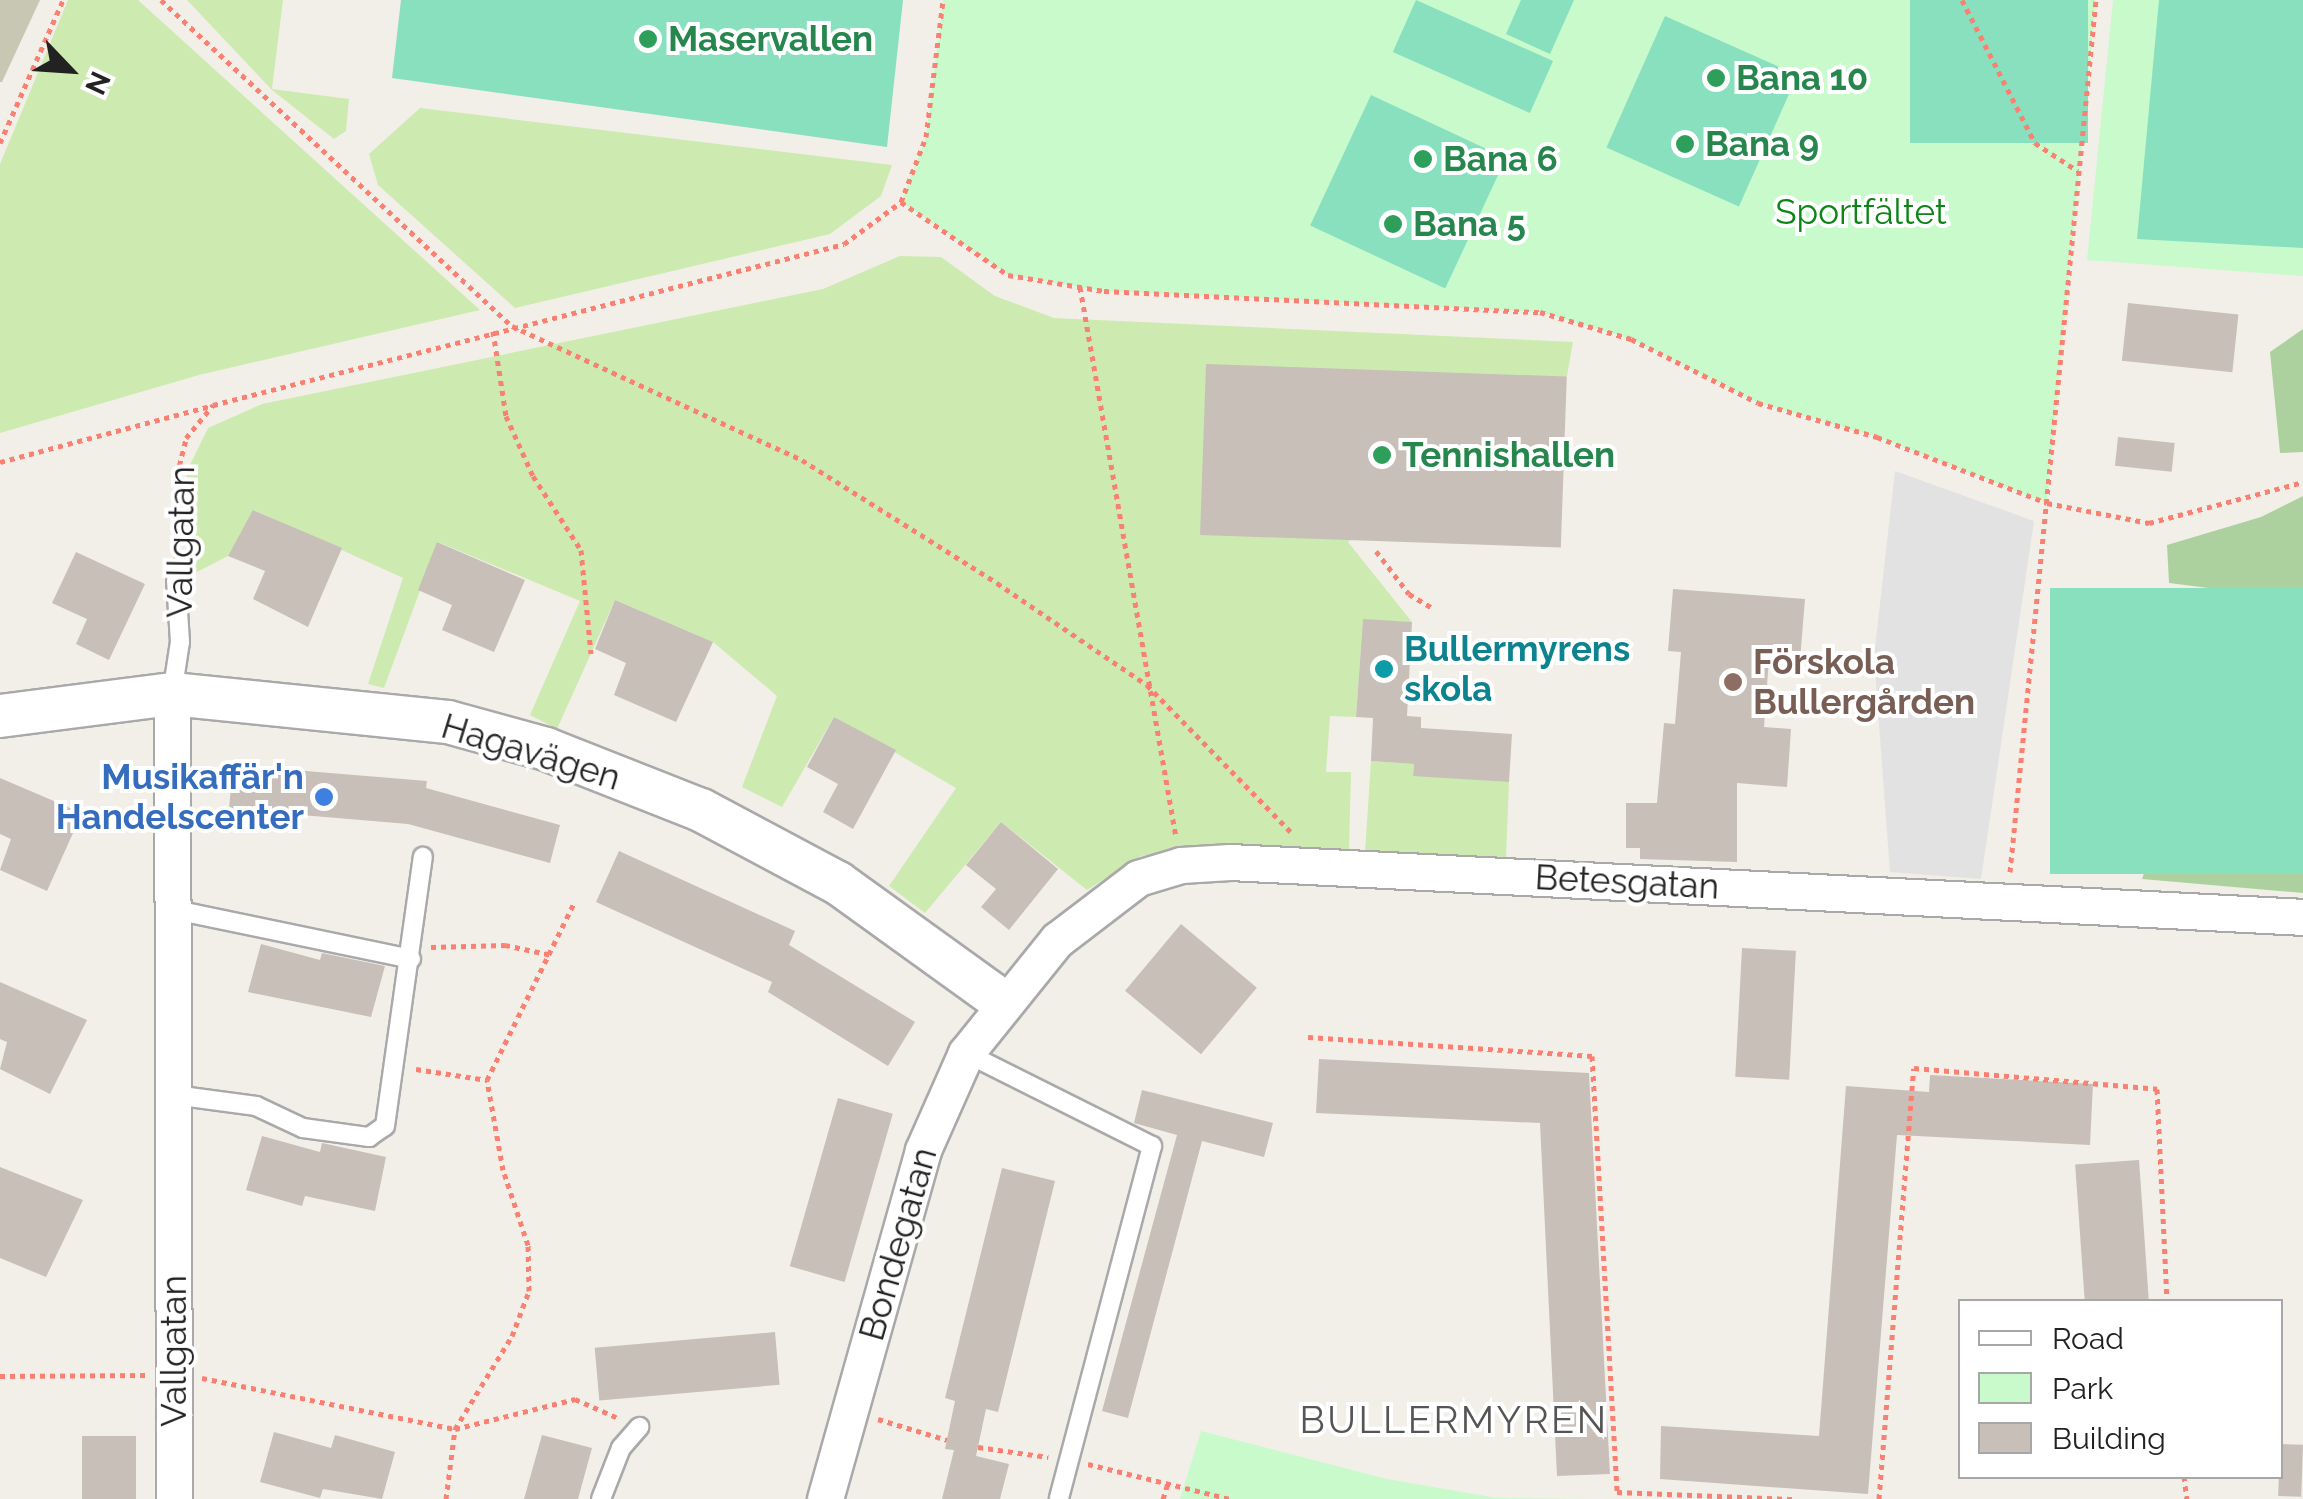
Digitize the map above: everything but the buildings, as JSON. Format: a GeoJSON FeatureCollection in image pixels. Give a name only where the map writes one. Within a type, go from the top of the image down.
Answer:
{"type":"FeatureCollection","features":[{"type":"Feature","properties":{"kind":"street","name":"Hagavägen"},"geometry":{"type":"LineString","coordinates":[[0,716],[172,694],[430,720],[546,748],[701,810],[838,883],[1004,1002]]}},
{"type":"Feature","properties":{"kind":"street","name":"Vallgatan"},"geometry":{"type":"LineString","coordinates":[[172,694],[174,1499]]}},
{"type":"Feature","properties":{"kind":"street","name":"Betesgatan"},"geometry":{"type":"LineString","coordinates":[[1004,1002],[1080,918],[1138,878],[1181,865],[1951,888],[2007,900],[2303,917]]}},
{"type":"Feature","properties":{"kind":"street","name":"Bondegatan"},"geometry":{"type":"LineString","coordinates":[[825,1499],[922,1150],[966,1053],[1004,1002]]}},
{"type":"Feature","properties":{"kind":"lane","name":"Vallgatan"},"geometry":{"type":"LineString","coordinates":[[172,694],[180,642],[176,580]]}},
{"type":"Feature","properties":{"kind":"lane"},"geometry":{"type":"LineString","coordinates":[[174,1095],[256,1106],[303,1128],[369,1136],[384,1126],[396,1066],[423,857]]}},
{"type":"Feature","properties":{"kind":"lane"},"geometry":{"type":"LineString","coordinates":[[174,910],[412,953]]}},
{"type":"Feature","properties":{"kind":"lane"},"geometry":{"type":"LineString","coordinates":[[966,1053],[1152,1146],[1084,1388],[1059,1499]]}},
{"type":"Feature","properties":{"kind":"lane"},"geometry":{"type":"LineString","coordinates":[[602,1499],[621,1448],[639,1427]]}},
{"type":"Feature","properties":{"kind":"path"},"geometry":{"type":"LineString","coordinates":[[0,143],[63,0]]}},
{"type":"Feature","properties":{"kind":"path"},"geometry":{"type":"LineString","coordinates":[[162,0],[512,326],[802,460],[1147,685],[1325,867]]}},
{"type":"Feature","properties":{"kind":"path"},"geometry":{"type":"LineString","coordinates":[[0,462],[512,326],[844,244],[901,202],[926,136],[942,0]]}},
{"type":"Feature","properties":{"kind":"path"},"geometry":{"type":"LineString","coordinates":[[1962,0],[2035,144],[2080,172]]}},
{"type":"Feature","properties":{"kind":"path"},"geometry":{"type":"LineString","coordinates":[[2007,900],[2096,0]]}},
{"type":"Feature","properties":{"kind":"path"},"geometry":{"type":"LineString","coordinates":[[901,202],[1008,275],[1080,287],[1540,312],[1632,339],[1758,403],[1877,437],[2047,503],[2149,523],[2303,482]]}},
{"type":"Feature","properties":{"kind":"path"},"geometry":{"type":"LineString","coordinates":[[1080,287],[1181,865]]}},
{"type":"Feature","properties":{"kind":"path"},"geometry":{"type":"LineString","coordinates":[[494,331],[506,416],[533,476],[581,550],[591,654]]}},
{"type":"Feature","properties":{"kind":"path","name":"Vallgatan"},"geometry":{"type":"LineString","coordinates":[[176,580],[177,475],[186,438],[212,405]]}},
{"type":"Feature","properties":{"kind":"path"},"geometry":{"type":"LineString","coordinates":[[1376,551],[1410,594],[1434,609]]}},
{"type":"Feature","properties":{"kind":"path"},"geometry":{"type":"LineString","coordinates":[[446,1499],[455,1430],[512,1336],[529,1291],[528,1245],[503,1170],[487,1080],[552,955],[575,901]]}},
{"type":"Feature","properties":{"kind":"path"},"geometry":{"type":"LineString","coordinates":[[412,953],[505,945],[552,955]]}},
{"type":"Feature","properties":{"kind":"path"},"geometry":{"type":"LineString","coordinates":[[1308,1037],[1592,1056],[1617,1492],[1795,1499]]}},
{"type":"Feature","properties":{"kind":"path"},"geometry":{"type":"LineString","coordinates":[[396,1066],[487,1080]]}},
{"type":"Feature","properties":{"kind":"path"},"geometry":{"type":"LineString","coordinates":[[1880,1499],[1914,1068],[2156,1089],[2167,1299]]}},
{"type":"Feature","properties":{"kind":"path"},"geometry":{"type":"LineString","coordinates":[[0,1376],[174,1376],[455,1430],[575,1399],[639,1427]]}},
{"type":"Feature","properties":{"kind":"path"},"geometry":{"type":"LineString","coordinates":[[850,1411],[947,1440]]}},
{"type":"Feature","properties":{"kind":"path"},"geometry":{"type":"LineString","coordinates":[[978,1446],[1070,1462],[1231,1499]]}},
{"type":"Feature","properties":{"kind":"path"},"geometry":{"type":"LineString","coordinates":[[1163,1499],[1168,1483]]}},
{"type":"Feature","properties":{"kind":"shaded area"},"geometry":{"type":"Polygon","coordinates":[[[0,0],[40,0],[2,82],[0,82],[0,0]]]}},
{"type":"Feature","properties":{"kind":"shaded area"},"geometry":{"type":"Polygon","coordinates":[[[1895,471],[2034,521],[1981,879],[1890,872],[1874,657],[1895,471]]]}},
{"type":"Feature","properties":{"kind":"green space"},"geometry":{"type":"Polygon","coordinates":[[[68,0],[138,0],[480,310],[199,375],[0,433],[0,164],[68,0]]]}},
{"type":"Feature","properties":{"kind":"green space"},"geometry":{"type":"Polygon","coordinates":[[[187,0],[283,0],[272,89],[349,99],[346,131],[334,139],[272,90],[187,0]]]}},
{"type":"Feature","properties":{"kind":"green space","name":"Maservallen"},"geometry":{"type":"Polygon","coordinates":[[[401,0],[903,0],[887,147],[392,78],[401,0]]]}},
{"type":"Feature","properties":{"kind":"green space","name":"Sportfältet"},"geometry":{"type":"Polygon","coordinates":[[[943,0],[2096,0],[2047,503],[1877,437],[1758,403],[1631,339],[1540,312],[1104,291],[1008,275],[901,202],[926,137],[943,0]]]}},
{"type":"Feature","properties":{"kind":"green space"},"geometry":{"type":"Polygon","coordinates":[[[1416,0],[1553,61],[1530,113],[1393,52],[1416,0]]]}},
{"type":"Feature","properties":{"kind":"green space"},"geometry":{"type":"Polygon","coordinates":[[[1521,0],[1574,0],[1550,54],[1506,34],[1521,0]]]}},
{"type":"Feature","properties":{"kind":"green space"},"geometry":{"type":"Polygon","coordinates":[[[1910,0],[2088,0],[2088,143],[1910,143],[1910,0]]]}},
{"type":"Feature","properties":{"kind":"green space"},"geometry":{"type":"Polygon","coordinates":[[[2113,0],[2303,0],[2303,276],[2087,260],[2113,0]]]}},
{"type":"Feature","properties":{"kind":"green space"},"geometry":{"type":"Polygon","coordinates":[[[2159,0],[2303,0],[2303,248],[2137,239],[2159,0]]]}},
{"type":"Feature","properties":{"kind":"green space"},"geometry":{"type":"Polygon","coordinates":[[[1665,16],[1797,75],[1739,207],[1606,148],[1665,16]]]}},
{"type":"Feature","properties":{"kind":"green space"},"geometry":{"type":"Polygon","coordinates":[[[1371,95],[1506,158],[1445,288],[1310,226],[1371,95]]]}},
{"type":"Feature","properties":{"kind":"green space"},"geometry":{"type":"Polygon","coordinates":[[[420,108],[892,165],[881,196],[830,234],[515,308],[378,185],[369,154],[420,108]]]}},
{"type":"Feature","properties":{"kind":"green space"},"geometry":{"type":"Polygon","coordinates":[[[900,256],[941,257],[995,296],[1054,318],[1573,342],[1567,376],[1348,542],[1412,622],[1363,620],[1356,717],[1330,716],[1326,772],[1351,772],[1349,850],[1202,847],[1141,856],[1087,890],[1001,822],[925,913],[889,886],[956,788],[834,717],[782,807],[742,787],[777,696],[713,642],[615,600],[557,729],[530,715],[580,601],[438,542],[384,688],[368,684],[403,578],[254,510],[228,556],[187,577],[187,471],[208,428],[262,404],[823,289],[900,256]]]}},
{"type":"Feature","properties":{"kind":"green space"},"geometry":{"type":"Polygon","coordinates":[[[2303,329],[2303,452],[2280,453],[2270,352],[2303,329]]]}},
{"type":"Feature","properties":{"kind":"green space"},"geometry":{"type":"Polygon","coordinates":[[[2303,496],[2303,600],[2169,583],[2167,545],[2261,517],[2303,496]]]}},
{"type":"Feature","properties":{"kind":"green space"},"geometry":{"type":"Polygon","coordinates":[[[2050,588],[2303,588],[2303,874],[2050,874],[2050,588]]]}},
{"type":"Feature","properties":{"kind":"green space"},"geometry":{"type":"Polygon","coordinates":[[[2303,642],[2303,893],[2142,879],[2162,821],[2303,642]]]}},
{"type":"Feature","properties":{"kind":"green space"},"geometry":{"type":"Polygon","coordinates":[[[1371,761],[1414,764],[1413,775],[1509,782],[1506,858],[1365,852],[1371,761]]]}},
{"type":"Feature","properties":{"kind":"green space"},"geometry":{"type":"Polygon","coordinates":[[[1201,1431],[1387,1479],[1497,1498],[1587,1499],[1180,1499],[1201,1431]]]}},
{"type":"Feature","properties":{"kind":"place","name":"Maservallen"},"geometry":{"type":"Point","coordinates":[648,39]}},
{"type":"Feature","properties":{"kind":"place","name":"Bana 10"},"geometry":{"type":"Point","coordinates":[1716,78]}},
{"type":"Feature","properties":{"kind":"place","name":"Bana 9"},"geometry":{"type":"Point","coordinates":[1685,144]}},
{"type":"Feature","properties":{"kind":"place","name":"Bana 6"},"geometry":{"type":"Point","coordinates":[1423,159]}},
{"type":"Feature","properties":{"kind":"place","name":"Bana 5"},"geometry":{"type":"Point","coordinates":[1393,224]}},
{"type":"Feature","properties":{"kind":"place","name":"Tennishallen"},"geometry":{"type":"Point","coordinates":[1382,455]}},
{"type":"Feature","properties":{"kind":"place","name":"Bullermyrens skola"},"geometry":{"type":"Point","coordinates":[1384,669]}},
{"type":"Feature","properties":{"kind":"place","name":"Förskola Bullergården"},"geometry":{"type":"Point","coordinates":[1733,682]}},
{"type":"Feature","properties":{"kind":"place","name":"Musikaffär'n Handelscenter"},"geometry":{"type":"Point","coordinates":[324,797]}},
{"type":"Feature","properties":{"kind":"district","name":"BULLERMYREN"},"geometry":{"type":"Point","coordinates":[1454,1420]}}]}
